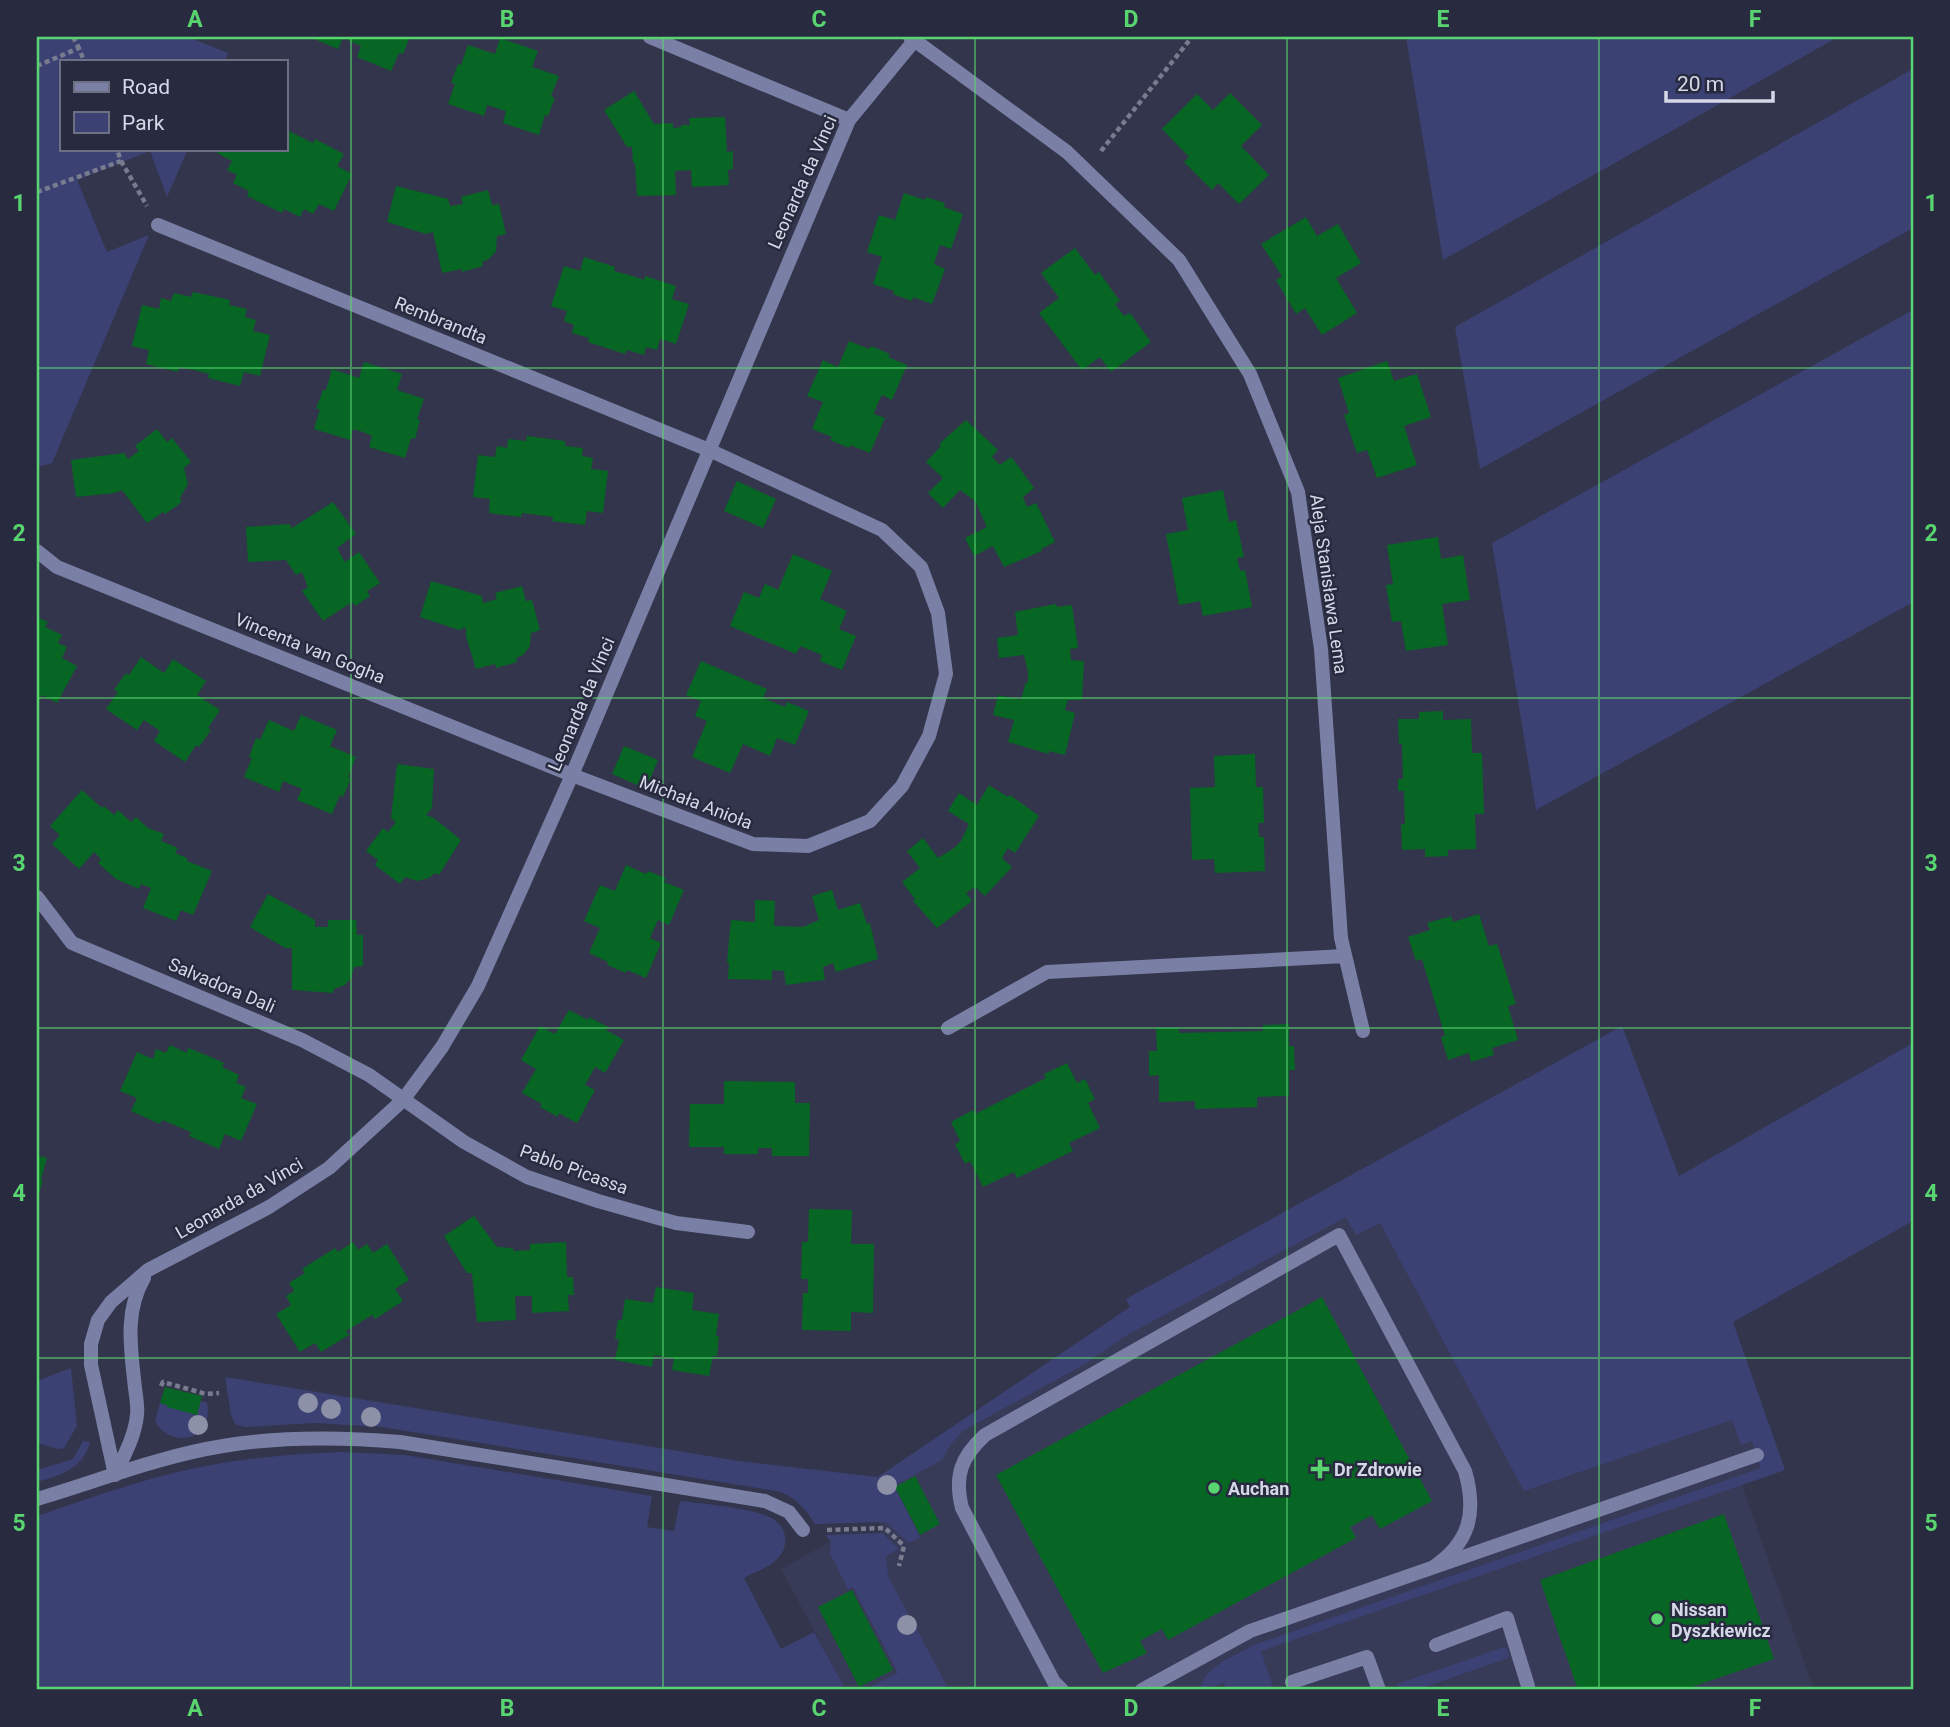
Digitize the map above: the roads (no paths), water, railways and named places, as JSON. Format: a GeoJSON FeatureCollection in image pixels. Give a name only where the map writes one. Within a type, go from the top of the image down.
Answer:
{"type":"FeatureCollection","features":[{"type":"Feature","properties":{"kind":"street"},"geometry":{"type":"LineString","coordinates":[[650,37],[849,120]]}},
{"type":"Feature","properties":{"kind":"street","name":"Leonarda da Vinci"},"geometry":{"type":"LineString","coordinates":[[115,1475],[91,1365],[92,1344],[99,1320],[111,1303],[148,1270],[269,1207],[329,1168],[403,1100],[442,1047],[478,985],[572,775],[849,120],[912,39]]}},
{"type":"Feature","properties":{"kind":"street","name":"Aleja Stanisława Lema"},"geometry":{"type":"LineString","coordinates":[[912,39],[1067,152],[1179,260],[1250,374],[1298,492],[1321,649],[1341,938],[1363,1031]]}},
{"type":"Feature","properties":{"kind":"street","name":"Rembrandta"},"geometry":{"type":"LineString","coordinates":[[158,225],[709,450]]}},
{"type":"Feature","properties":{"kind":"street","name":"Michała Anioła"},"geometry":{"type":"LineString","coordinates":[[572,775],[753,844],[808,846],[870,821],[902,786],[929,736],[946,674],[938,613],[920,567],[882,530],[709,450]]}},
{"type":"Feature","properties":{"kind":"street","name":"Vincenta van Gogha"},"geometry":{"type":"LineString","coordinates":[[37,551],[57,566],[572,775]]}},
{"type":"Feature","properties":{"kind":"street","name":"Salvadora Dali"},"geometry":{"type":"LineString","coordinates":[[37,897],[72,943],[302,1040],[369,1075],[403,1100]]}},
{"type":"Feature","properties":{"kind":"street"},"geometry":{"type":"LineString","coordinates":[[948,1028],[1047,972],[1345,956]]}},
{"type":"Feature","properties":{"kind":"street","name":"Pablo Picassa"},"geometry":{"type":"LineString","coordinates":[[403,1100],[464,1142],[527,1177],[676,1223],[748,1232]]}},
{"type":"Feature","properties":{"kind":"street"},"geometry":{"type":"LineString","coordinates":[[1062,1690],[1054,1682],[962,1508],[958,1477],[971,1447],[985,1435],[1339,1235],[1465,1471],[1471,1504],[1468,1526],[1451,1554],[1432,1568]]}},
{"type":"Feature","properties":{"kind":"street"},"geometry":{"type":"LineString","coordinates":[[115,1475],[132,1437],[137,1413],[131,1349],[131,1312],[136,1291],[148,1270]]}},
{"type":"Feature","properties":{"kind":"street"},"geometry":{"type":"LineString","coordinates":[[37,1499],[187,1453],[224,1445],[308,1438],[351,1438],[400,1442],[765,1501],[789,1512],[803,1530]]}},
{"type":"Feature","properties":{"kind":"street"},"geometry":{"type":"LineString","coordinates":[[1142,1690],[1250,1631],[1757,1455]]}},
{"type":"Feature","properties":{"kind":"street"},"geometry":{"type":"LineString","coordinates":[[1436,1646],[1507,1618],[1524,1689]]}},
{"type":"Feature","properties":{"kind":"street"},"geometry":{"type":"LineString","coordinates":[[1292,1682],[1367,1657],[1379,1690]]}},
{"type":"Feature","properties":{"kind":"place","name":"Dr Zdrowie"},"geometry":{"type":"Point","coordinates":[1320,1469]}},
{"type":"Feature","properties":{"kind":"place","name":"Auchan"},"geometry":{"type":"Point","coordinates":[1214,1488]}},
{"type":"Feature","properties":{"kind":"place","name":"Nissan Dyszkiewicz"},"geometry":{"type":"Point","coordinates":[1657,1619]}}]}
